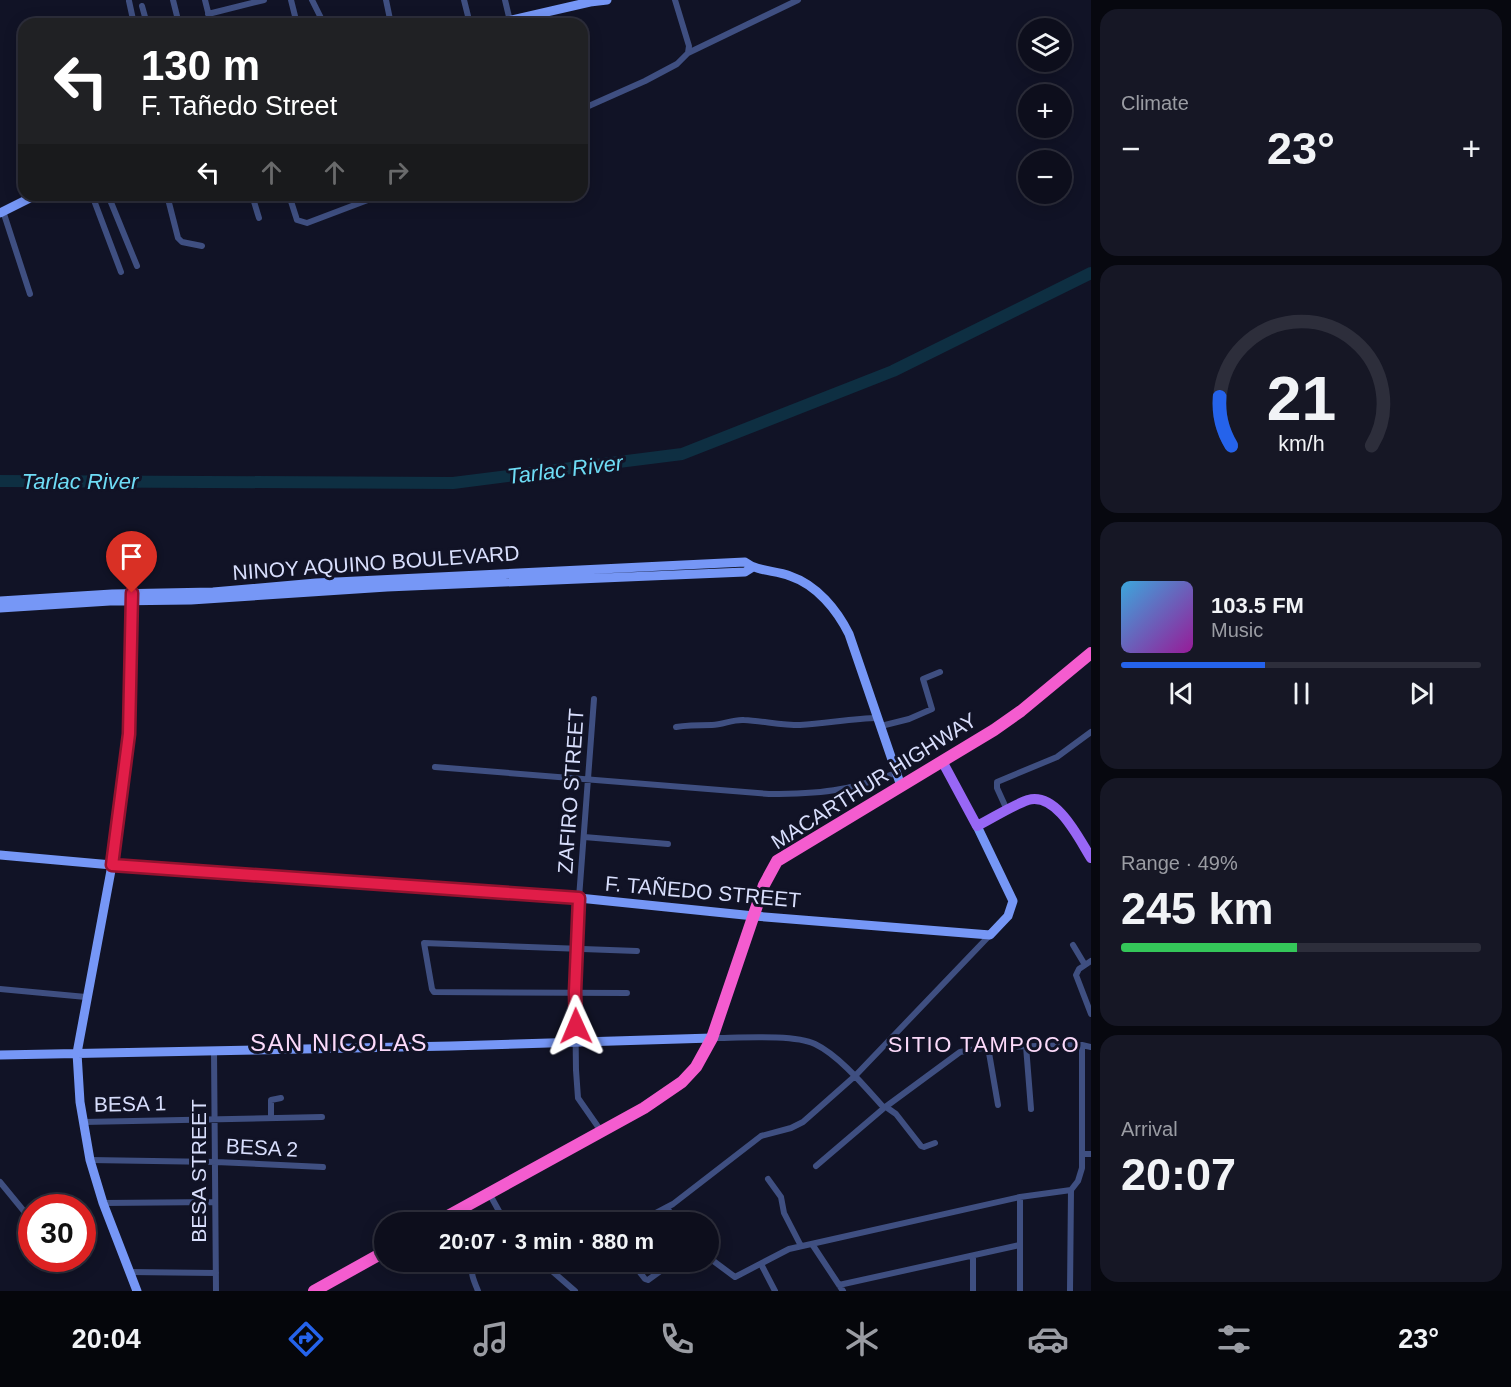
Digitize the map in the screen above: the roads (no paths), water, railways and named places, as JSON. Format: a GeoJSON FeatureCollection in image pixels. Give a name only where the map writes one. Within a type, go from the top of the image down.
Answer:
{"type":"FeatureCollection","features":[{"type":"Feature","properties":{"kind":"highway","name":"MACARTHUR HIGHWAY"},"geometry":{"type":"LineString","coordinates":[[455,1212],[665,1096],[682,1082],[700,1060],[712,1038],[764,885],[771,869],[779,859],[902,786],[1021,711],[1091,653]]}},
{"type":"Feature","properties":{"kind":"highway"},"geometry":{"type":"LineString","coordinates":[[314,1291],[374,1258]]}},
{"type":"Feature","properties":{"kind":"main road"},"geometry":{"type":"LineString","coordinates":[[522,18],[590,1],[607,0]]}},
{"type":"Feature","properties":{"kind":"main road"},"geometry":{"type":"LineString","coordinates":[[2,212],[24,201]]}},
{"type":"Feature","properties":{"kind":"main road","name":"NINOY AQUINO BOULEVARD"},"geometry":{"type":"LineString","coordinates":[[0,608],[316,583],[745,562],[753,567],[791,576],[805,584],[841,617],[902,786]]}},
{"type":"Feature","properties":{"kind":"main road"},"geometry":{"type":"LineString","coordinates":[[132,597],[129,734],[112,865],[76,1053],[83,1122],[90,1160],[103,1203],[137,1291]]}},
{"type":"Feature","properties":{"kind":"main road","name":"NINOY AQUINO BOULEVARD"},"geometry":{"type":"LineString","coordinates":[[0,601],[132,597]]}},
{"type":"Feature","properties":{"kind":"main road"},"geometry":{"type":"LineString","coordinates":[[942,761],[1014,901],[1008,916],[990,935]]}},
{"type":"Feature","properties":{"kind":"main road"},"geometry":{"type":"LineString","coordinates":[[977,826],[1028,800],[1034,800],[1054,807],[1065,817],[1091,858]]}},
{"type":"Feature","properties":{"kind":"main road","name":"F. TAÑEDO STREET"},"geometry":{"type":"LineString","coordinates":[[0,855],[579,898],[754,916],[990,935]]}},
{"type":"Feature","properties":{"kind":"main road"},"geometry":{"type":"LineString","coordinates":[[0,1054],[214,1051],[712,1038]]}},
{"type":"Feature","properties":{"kind":"street"},"geometry":{"type":"LineString","coordinates":[[129,0],[133,18]]}},
{"type":"Feature","properties":{"kind":"street"},"geometry":{"type":"LineString","coordinates":[[173,0],[178,18]]}},
{"type":"Feature","properties":{"kind":"street"},"geometry":{"type":"LineString","coordinates":[[205,0],[209,18]]}},
{"type":"Feature","properties":{"kind":"street"},"geometry":{"type":"LineString","coordinates":[[208,14],[264,0]]}},
{"type":"Feature","properties":{"kind":"street"},"geometry":{"type":"LineString","coordinates":[[291,0],[296,18]]}},
{"type":"Feature","properties":{"kind":"street"},"geometry":{"type":"LineString","coordinates":[[312,0],[321,18]]}},
{"type":"Feature","properties":{"kind":"street"},"geometry":{"type":"LineString","coordinates":[[386,0],[390,18]]}},
{"type":"Feature","properties":{"kind":"street"},"geometry":{"type":"LineString","coordinates":[[464,0],[468,18]]}},
{"type":"Feature","properties":{"kind":"street"},"geometry":{"type":"LineString","coordinates":[[505,0],[509,18]]}},
{"type":"Feature","properties":{"kind":"street"},"geometry":{"type":"LineString","coordinates":[[675,0],[689,46],[688,53]]}},
{"type":"Feature","properties":{"kind":"street"},"geometry":{"type":"LineString","coordinates":[[588,106],[645,81],[677,64],[688,53],[798,0]]}},
{"type":"Feature","properties":{"kind":"street"},"geometry":{"type":"LineString","coordinates":[[142,6],[145,18]]}},
{"type":"Feature","properties":{"kind":"street"},"geometry":{"type":"LineString","coordinates":[[94,201],[121,272]]}},
{"type":"Feature","properties":{"kind":"street"},"geometry":{"type":"LineString","coordinates":[[110,201],[137,266]]}},
{"type":"Feature","properties":{"kind":"street"},"geometry":{"type":"LineString","coordinates":[[169,201],[178,238],[182,242],[202,246]]}},
{"type":"Feature","properties":{"kind":"street"},"geometry":{"type":"LineString","coordinates":[[254,201],[259,218]]}},
{"type":"Feature","properties":{"kind":"street"},"geometry":{"type":"LineString","coordinates":[[291,201],[293,214],[297,220],[307,224],[366,201]]}},
{"type":"Feature","properties":{"kind":"street"},"geometry":{"type":"LineString","coordinates":[[2,212],[30,294]]}},
{"type":"Feature","properties":{"kind":"street"},"geometry":{"type":"LineString","coordinates":[[676,727],[714,725],[735,720],[799,725],[860,718],[880,722],[909,719],[932,709],[922,679],[940,672]]}},
{"type":"Feature","properties":{"kind":"street","name":"ZAFIRO STREET"},"geometry":{"type":"LineString","coordinates":[[594,699],[579,898],[575,992],[578,1098],[601,1131]]}},
{"type":"Feature","properties":{"kind":"street"},"geometry":{"type":"LineString","coordinates":[[1007,810],[996,785],[998,782],[1057,757],[1091,732]]}},
{"type":"Feature","properties":{"kind":"street"},"geometry":{"type":"LineString","coordinates":[[435,767],[769,794],[820,793],[857,787],[896,773]]}},
{"type":"Feature","properties":{"kind":"street"},"geometry":{"type":"LineString","coordinates":[[584,837],[668,844]]}},
{"type":"Feature","properties":{"kind":"street"},"geometry":{"type":"LineString","coordinates":[[658,1212],[667,1208],[761,1136],[799,1125],[855,1076],[990,935]]}},
{"type":"Feature","properties":{"kind":"street"},"geometry":{"type":"LineString","coordinates":[[627,993],[434,992],[424,942],[636,951]]}},
{"type":"Feature","properties":{"kind":"street"},"geometry":{"type":"LineString","coordinates":[[1073,945],[1088,963],[1077,971],[1076,975],[1091,1014]]}},
{"type":"Feature","properties":{"kind":"street"},"geometry":{"type":"LineString","coordinates":[[0,989],[86,997]]}},
{"type":"Feature","properties":{"kind":"street"},"geometry":{"type":"LineString","coordinates":[[712,1038],[769,1037],[809,1042],[824,1050],[855,1076],[885,1108],[897,1114],[921,1146],[935,1143]]}},
{"type":"Feature","properties":{"kind":"street"},"geometry":{"type":"LineString","coordinates":[[1070,1291],[1071,1190],[1081,1174],[1082,1154],[1082,1045]]}},
{"type":"Feature","properties":{"kind":"street"},"geometry":{"type":"LineString","coordinates":[[816,1166],[885,1108],[960,1052],[988,1047],[1082,1045],[1091,1047]]}},
{"type":"Feature","properties":{"kind":"street"},"geometry":{"type":"LineString","coordinates":[[1026,1046],[1031,1109]]}},
{"type":"Feature","properties":{"kind":"street"},"geometry":{"type":"LineString","coordinates":[[988,1047],[998,1105]]}},
{"type":"Feature","properties":{"kind":"street","name":"BESA STREET"},"geometry":{"type":"LineString","coordinates":[[214,1051],[216,1291]]}},
{"type":"Feature","properties":{"kind":"street"},"geometry":{"type":"LineString","coordinates":[[271,1118],[271,1100],[281,1098]]}},
{"type":"Feature","properties":{"kind":"street","name":"BESA 1"},"geometry":{"type":"LineString","coordinates":[[83,1122],[322,1117]]}},
{"type":"Feature","properties":{"kind":"street"},"geometry":{"type":"LineString","coordinates":[[1082,1154],[1091,1154]]}},
{"type":"Feature","properties":{"kind":"street","name":"BESA 2"},"geometry":{"type":"LineString","coordinates":[[90,1160],[323,1167]]}},
{"type":"Feature","properties":{"kind":"street"},"geometry":{"type":"LineString","coordinates":[[768,1179],[781,1197],[784,1213],[801,1246]]}},
{"type":"Feature","properties":{"kind":"street"},"geometry":{"type":"LineString","coordinates":[[0,1182],[18,1204]]}},
{"type":"Feature","properties":{"kind":"street"},"geometry":{"type":"LineString","coordinates":[[719,1266],[735,1278],[789,1249],[1020,1197],[1071,1190]]}},
{"type":"Feature","properties":{"kind":"street"},"geometry":{"type":"LineString","coordinates":[[489,1193],[500,1212]]}},
{"type":"Feature","properties":{"kind":"street"},"geometry":{"type":"LineString","coordinates":[[1020,1197],[1020,1291]]}},
{"type":"Feature","properties":{"kind":"street"},"geometry":{"type":"LineString","coordinates":[[103,1203],[215,1202]]}},
{"type":"Feature","properties":{"kind":"street"},"geometry":{"type":"LineString","coordinates":[[667,1208],[670,1212]]}},
{"type":"Feature","properties":{"kind":"street"},"geometry":{"type":"LineString","coordinates":[[812,1244],[841,1288],[1020,1245]]}},
{"type":"Feature","properties":{"kind":"street"},"geometry":{"type":"LineString","coordinates":[[973,1256],[973,1291]]}},
{"type":"Feature","properties":{"kind":"street"},"geometry":{"type":"LineString","coordinates":[[761,1264],[775,1291]]}},
{"type":"Feature","properties":{"kind":"street"},"geometry":{"type":"LineString","coordinates":[[129,1272],[216,1273]]}},
{"type":"Feature","properties":{"kind":"street"},"geometry":{"type":"LineString","coordinates":[[472,1272],[478,1291]]}},
{"type":"Feature","properties":{"kind":"street"},"geometry":{"type":"LineString","coordinates":[[553,1272],[575,1291]]}},
{"type":"Feature","properties":{"kind":"street"},"geometry":{"type":"LineString","coordinates":[[640,1272],[648,1280],[659,1272]]}},
{"type":"Feature","properties":{"kind":"waterway","name":"Tarlac River"},"geometry":{"type":"LineString","coordinates":[[0,481],[453,483],[682,454],[893,371],[1091,273]]}},
{"type":"Feature","properties":{"kind":"district","name":"SAN NICOLAS"},"geometry":{"type":"Point","coordinates":[339,1043]}},
{"type":"Feature","properties":{"kind":"district","name":"SITIO TAMPOCO"},"geometry":{"type":"Point","coordinates":[984,1044]}}]}
